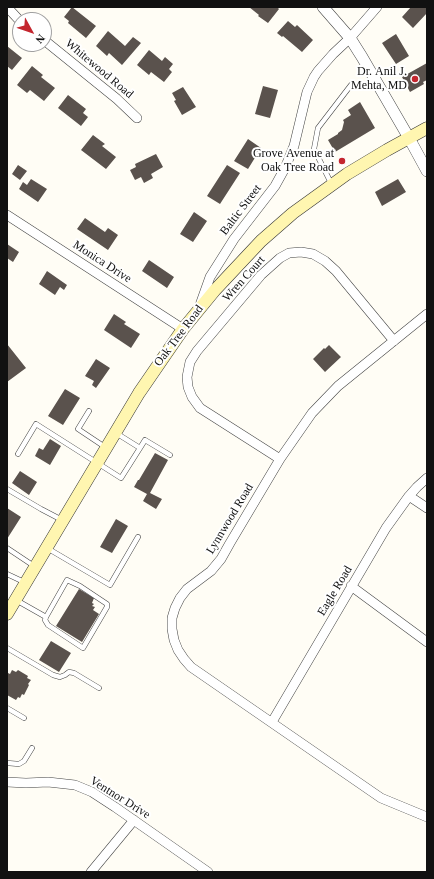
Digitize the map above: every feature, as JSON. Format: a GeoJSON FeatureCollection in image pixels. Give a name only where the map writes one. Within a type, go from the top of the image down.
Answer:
{"type":"FeatureCollection","features":[{"type":"Feature","properties":{"kind":"main road","name":"Oak Tree Road"},"geometry":{"type":"LineString","coordinates":[[7,614],[139,393],[183,329],[225,278],[261,240],[289,216],[332,184],[427,128]]}},
{"type":"Feature","properties":{"kind":"street"},"geometry":{"type":"LineString","coordinates":[[323,7],[350,38],[374,77],[427,171]]}},
{"type":"Feature","properties":{"kind":"street","name":"Baltic Street"},"geometry":{"type":"LineString","coordinates":[[199,309],[210,277],[234,239],[275,186],[289,161],[307,92],[314,77],[333,54],[350,38],[377,7]]}},
{"type":"Feature","properties":{"kind":"street","name":"Whitewood Road"},"geometry":{"type":"LineString","coordinates":[[52,46],[117,99],[137,118]]}},
{"type":"Feature","properties":{"kind":"street","name":"Monica Drive"},"geometry":{"type":"LineString","coordinates":[[7,215],[183,329]]}},
{"type":"Feature","properties":{"kind":"street","name":"Wren Court"},"geometry":{"type":"LineString","coordinates":[[280,459],[200,408],[192,397],[188,387],[187,376],[190,362],[197,351],[261,275],[280,258],[289,253],[301,252],[313,254],[336,270],[394,341]]}},
{"type":"Feature","properties":{"kind":"street","name":"Lynnwood Road"},"geometry":{"type":"LineString","coordinates":[[427,314],[338,386],[312,413],[280,459],[221,559],[211,571],[187,589],[180,598],[172,618],[174,640],[178,650],[191,667],[381,798],[427,817]]}},
{"type":"Feature","properties":{"kind":"street","name":"Eagle Road"},"geometry":{"type":"LineString","coordinates":[[272,722],[386,528],[409,496],[427,478]]}},
{"type":"Feature","properties":{"kind":"street"},"geometry":{"type":"LineString","coordinates":[[409,496],[427,508]]}},
{"type":"Feature","properties":{"kind":"street"},"geometry":{"type":"LineString","coordinates":[[351,586],[427,642]]}},
{"type":"Feature","properties":{"kind":"street","name":"Ventnor Drive"},"geometry":{"type":"LineString","coordinates":[[7,782],[48,782],[75,785],[92,792],[208,872]]}},
{"type":"Feature","properties":{"kind":"street"},"geometry":{"type":"LineString","coordinates":[[92,872],[134,820]]}},
{"type":"Feature","properties":{"kind":"lane"},"geometry":{"type":"LineString","coordinates":[[332,184],[314,149],[318,128],[351,85]]}},
{"type":"Feature","properties":{"kind":"lane"},"geometry":{"type":"LineString","coordinates":[[89,411],[78,429],[107,448]]}},
{"type":"Feature","properties":{"kind":"lane"},"geometry":{"type":"LineString","coordinates":[[18,454],[36,424],[121,478],[145,440],[170,456]]}},
{"type":"Feature","properties":{"kind":"lane"},"geometry":{"type":"LineString","coordinates":[[116,432],[140,448]]}},
{"type":"Feature","properties":{"kind":"lane"},"geometry":{"type":"LineString","coordinates":[[7,489],[63,520]]}},
{"type":"Feature","properties":{"kind":"lane"},"geometry":{"type":"LineString","coordinates":[[47,548],[110,585],[138,537]]}},
{"type":"Feature","properties":{"kind":"lane"},"geometry":{"type":"LineString","coordinates":[[7,548],[35,567]]}},
{"type":"Feature","properties":{"kind":"lane"},"geometry":{"type":"LineString","coordinates":[[7,574],[26,583]]}},
{"type":"Feature","properties":{"kind":"lane"},"geometry":{"type":"LineString","coordinates":[[67,580],[80,586],[107,604],[83,648],[48,625],[45,620],[46,617],[67,580]]}},
{"type":"Feature","properties":{"kind":"lane"},"geometry":{"type":"LineString","coordinates":[[16,600],[46,617]]}},
{"type":"Feature","properties":{"kind":"lane"},"geometry":{"type":"LineString","coordinates":[[7,648],[53,675],[60,677],[69,672],[74,673],[99,688]]}},
{"type":"Feature","properties":{"kind":"lane"},"geometry":{"type":"LineString","coordinates":[[7,708],[24,718]]}},
{"type":"Feature","properties":{"kind":"lane"},"geometry":{"type":"LineString","coordinates":[[7,763],[19,764],[24,761],[32,748]]}},
{"type":"Feature","properties":{"kind":"building"},"geometry":{"type":"Polygon","coordinates":[[[72,7],[96,26],[86,38],[68,23],[69,21],[64,17],[72,7]]]}},
{"type":"Feature","properties":{"kind":"building"},"geometry":{"type":"Polygon","coordinates":[[[249,7],[277,7],[279,9],[268,23],[249,7]]]}},
{"type":"Feature","properties":{"kind":"building"},"geometry":{"type":"Polygon","coordinates":[[[411,7],[427,7],[427,13],[413,28],[402,17],[411,7]]]}},
{"type":"Feature","properties":{"kind":"building"},"geometry":{"type":"Polygon","coordinates":[[[288,21],[295,27],[297,25],[313,40],[302,52],[283,36],[282,37],[277,33],[288,21]]]}},
{"type":"Feature","properties":{"kind":"building"},"geometry":{"type":"Polygon","coordinates":[[[108,31],[125,46],[133,37],[141,43],[122,65],[109,53],[107,56],[96,46],[108,31]]]}},
{"type":"Feature","properties":{"kind":"building"},"geometry":{"type":"Polygon","coordinates":[[[396,34],[409,56],[396,64],[382,43],[396,34]]]}},
{"type":"Feature","properties":{"kind":"building"},"geometry":{"type":"Polygon","coordinates":[[[7,46],[12,50],[12,52],[14,52],[22,58],[12,70],[7,66],[7,46]]]}},
{"type":"Feature","properties":{"kind":"building"},"geometry":{"type":"Polygon","coordinates":[[[149,50],[162,61],[165,57],[173,64],[169,69],[172,72],[164,82],[151,72],[149,75],[137,65],[149,50]]]}},
{"type":"Feature","properties":{"kind":"building","name":"Dr. Anil J. Mehta, MD"},"geometry":{"type":"Polygon","coordinates":[[[427,63],[427,80],[423,82],[424,84],[410,92],[402,77],[427,63]]]}},
{"type":"Feature","properties":{"kind":"building"},"geometry":{"type":"Polygon","coordinates":[[[32,66],[43,75],[41,77],[55,88],[44,101],[30,90],[27,93],[17,85],[32,66]]]}},
{"type":"Feature","properties":{"kind":"building"},"geometry":{"type":"Polygon","coordinates":[[[263,86],[278,90],[270,118],[255,114],[263,86]]]}},
{"type":"Feature","properties":{"kind":"building"},"geometry":{"type":"Polygon","coordinates":[[[183,87],[196,107],[182,115],[174,101],[176,100],[172,93],[183,87]]]}},
{"type":"Feature","properties":{"kind":"building"},"geometry":{"type":"Polygon","coordinates":[[[68,95],[86,109],[83,113],[88,117],[81,126],[58,108],[68,95]]]}},
{"type":"Feature","properties":{"kind":"building"},"geometry":{"type":"Polygon","coordinates":[[[360,102],[375,128],[335,152],[328,140],[342,130],[343,120],[351,115],[348,110],[360,102]]]}},
{"type":"Feature","properties":{"kind":"building"},"geometry":{"type":"Polygon","coordinates":[[[93,135],[105,144],[102,146],[116,157],[106,169],[81,150],[93,135]]]}},
{"type":"Feature","properties":{"kind":"building"},"geometry":{"type":"Polygon","coordinates":[[[248,139],[261,148],[248,169],[234,161],[248,139]]]}},
{"type":"Feature","properties":{"kind":"building"},"geometry":{"type":"Polygon","coordinates":[[[156,154],[163,167],[151,174],[153,178],[144,183],[141,177],[135,180],[130,170],[136,167],[135,164],[156,154]]]}},
{"type":"Feature","properties":{"kind":"building"},"geometry":{"type":"Polygon","coordinates":[[[18,165],[27,171],[20,180],[12,174],[18,165]]]}},
{"type":"Feature","properties":{"kind":"building"},"geometry":{"type":"Polygon","coordinates":[[[227,165],[240,173],[220,204],[207,196],[227,165]]]}},
{"type":"Feature","properties":{"kind":"building"},"geometry":{"type":"Polygon","coordinates":[[[31,179],[47,189],[38,202],[19,189],[23,182],[27,185],[31,179]]]}},
{"type":"Feature","properties":{"kind":"building"},"geometry":{"type":"Polygon","coordinates":[[[398,179],[406,192],[382,206],[375,192],[398,179]]]}},
{"type":"Feature","properties":{"kind":"building"},"geometry":{"type":"Polygon","coordinates":[[[194,212],[207,221],[193,242],[180,234],[194,212]]]}},
{"type":"Feature","properties":{"kind":"building"},"geometry":{"type":"Polygon","coordinates":[[[85,218],[105,232],[108,228],[118,235],[108,250],[77,229],[85,218]]]}},
{"type":"Feature","properties":{"kind":"building"},"geometry":{"type":"Polygon","coordinates":[[[7,244],[19,252],[13,262],[7,258],[7,244]]]}},
{"type":"Feature","properties":{"kind":"building"},"geometry":{"type":"Polygon","coordinates":[[[149,260],[174,277],[167,288],[142,271],[149,260]]]}},
{"type":"Feature","properties":{"kind":"building"},"geometry":{"type":"Polygon","coordinates":[[[47,271],[67,285],[64,290],[60,287],[55,295],[39,284],[47,271]]]}},
{"type":"Feature","properties":{"kind":"building"},"geometry":{"type":"Polygon","coordinates":[[[114,314],[126,322],[124,324],[140,334],[131,348],[104,330],[114,314]]]}},
{"type":"Feature","properties":{"kind":"building"},"geometry":{"type":"Polygon","coordinates":[[[7,344],[26,368],[7,382],[7,344]]]}},
{"type":"Feature","properties":{"kind":"building"},"geometry":{"type":"Polygon","coordinates":[[[329,345],[341,357],[325,372],[313,359],[329,345]]]}},
{"type":"Feature","properties":{"kind":"building"},"geometry":{"type":"Polygon","coordinates":[[[96,359],[110,368],[96,388],[92,385],[94,381],[85,376],[96,359]]]}},
{"type":"Feature","properties":{"kind":"building"},"geometry":{"type":"Polygon","coordinates":[[[65,389],[80,398],[63,425],[48,416],[65,389]]]}},
{"type":"Feature","properties":{"kind":"building"},"geometry":{"type":"Polygon","coordinates":[[[50,439],[61,446],[50,465],[35,456],[39,448],[43,450],[50,439]]]}},
{"type":"Feature","properties":{"kind":"building"},"geometry":{"type":"Polygon","coordinates":[[[155,453],[168,460],[150,493],[162,499],[156,509],[143,501],[147,494],[134,487],[155,453]]]}},
{"type":"Feature","properties":{"kind":"building"},"geometry":{"type":"Polygon","coordinates":[[[20,471],[37,482],[29,495],[12,483],[20,471]]]}},
{"type":"Feature","properties":{"kind":"building"},"geometry":{"type":"Polygon","coordinates":[[[7,508],[21,517],[7,539],[7,508]]]}},
{"type":"Feature","properties":{"kind":"building"},"geometry":{"type":"Polygon","coordinates":[[[116,519],[128,526],[112,553],[100,547],[116,519]]]}},
{"type":"Feature","properties":{"kind":"building"},"geometry":{"type":"Polygon","coordinates":[[[79,589],[94,598],[92,603],[94,604],[92,606],[95,607],[93,610],[99,614],[82,642],[56,626],[79,589]]]}},
{"type":"Feature","properties":{"kind":"building"},"geometry":{"type":"Polygon","coordinates":[[[51,641],[71,653],[59,672],[39,660],[51,641]]]}},
{"type":"Feature","properties":{"kind":"building"},"geometry":{"type":"Polygon","coordinates":[[[12,670],[16,672],[18,670],[28,676],[27,678],[31,680],[24,695],[22,694],[20,698],[18,697],[16,700],[7,695],[7,676],[12,670]]]}},
{"type":"Feature","properties":{"kind":"place","name":"Dr. Anil J. Mehta, MD"},"geometry":{"type":"Point","coordinates":[415,79]}},
{"type":"Feature","properties":{"kind":"place","name":"Grove Avenue at Oak Tree Road"},"geometry":{"type":"Point","coordinates":[342,161]}}]}
